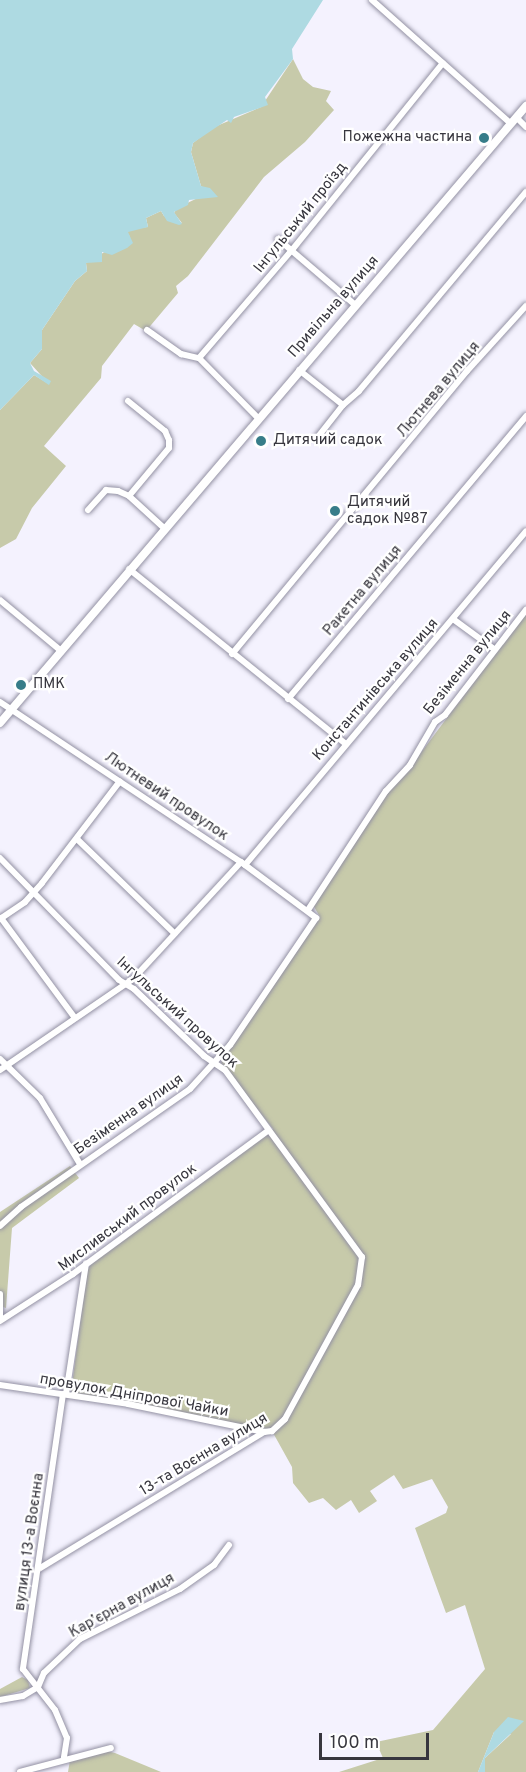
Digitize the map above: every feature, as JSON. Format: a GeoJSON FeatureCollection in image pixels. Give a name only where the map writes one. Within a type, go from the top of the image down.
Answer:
{"type":"FeatureCollection","features":[{"type":"Feature","properties":{"kind":"street"},"geometry":{"type":"LineString","coordinates":[[372,0],[443,63],[513,120],[526,127]]}},
{"type":"Feature","properties":{"kind":"street","name":"Інгульський проїзд"},"geometry":{"type":"LineString","coordinates":[[199,358],[292,250],[443,63]]}},
{"type":"Feature","properties":{"kind":"street","name":"Привільна вулиця"},"geometry":{"type":"LineString","coordinates":[[0,723],[298,369],[526,106]]}},
{"type":"Feature","properties":{"kind":"street"},"geometry":{"type":"LineString","coordinates":[[317,438],[526,192]]}},
{"type":"Feature","properties":{"kind":"street"},"geometry":{"type":"LineString","coordinates":[[278,239],[354,304]]}},
{"type":"Feature","properties":{"kind":"street","name":"Лютнева вулиця"},"geometry":{"type":"LineString","coordinates":[[232,654],[467,370],[526,306]]}},
{"type":"Feature","properties":{"kind":"street"},"geometry":{"type":"LineString","coordinates":[[147,330],[181,354],[199,358],[258,418]]}},
{"type":"Feature","properties":{"kind":"street"},"geometry":{"type":"LineString","coordinates":[[298,369],[343,405]]}},
{"type":"Feature","properties":{"kind":"street"},"geometry":{"type":"LineString","coordinates":[[129,401],[165,431],[169,440],[169,448],[129,496]]}},
{"type":"Feature","properties":{"kind":"street","name":"Ракетна вулиця"},"geometry":{"type":"LineString","coordinates":[[288,699],[526,416]]}},
{"type":"Feature","properties":{"kind":"street"},"geometry":{"type":"LineString","coordinates":[[88,510],[106,490],[129,496],[164,528]]}},
{"type":"Feature","properties":{"kind":"street","name":"Константинівська вулиця"},"geometry":{"type":"LineString","coordinates":[[0,1070],[126,984],[175,934],[243,863],[526,531]]}},
{"type":"Feature","properties":{"kind":"street"},"geometry":{"type":"LineString","coordinates":[[129,569],[345,743]]}},
{"type":"Feature","properties":{"kind":"street"},"geometry":{"type":"LineString","coordinates":[[0,600],[60,650]]}},
{"type":"Feature","properties":{"kind":"street","name":"Безіменна вулиця"},"geometry":{"type":"LineString","coordinates":[[308,910],[386,791],[410,765],[435,722],[479,673],[494,649],[526,610]]}},
{"type":"Feature","properties":{"kind":"street"},"geometry":{"type":"LineString","coordinates":[[453,619],[494,649]]}},
{"type":"Feature","properties":{"kind":"street","name":"Лютневий провулок"},"geometry":{"type":"LineString","coordinates":[[0,702],[243,863],[316,918]]}},
{"type":"Feature","properties":{"kind":"street"},"geometry":{"type":"LineString","coordinates":[[75,1018],[1,919],[33,892],[77,839],[120,781]]}},
{"type":"Feature","properties":{"kind":"street"},"geometry":{"type":"LineString","coordinates":[[77,839],[175,934]]}},
{"type":"Feature","properties":{"kind":"street","name":"Інгульський провулок"},"geometry":{"type":"LineString","coordinates":[[0,858],[126,984],[213,1062],[225,1070],[246,1096],[268,1131],[273,1132],[362,1257]]}},
{"type":"Feature","properties":{"kind":"street","name":"Безіменна вулиця"},"geometry":{"type":"LineString","coordinates":[[0,1226],[80,1164],[190,1089],[230,1045],[316,918]]}},
{"type":"Feature","properties":{"kind":"street"},"geometry":{"type":"LineString","coordinates":[[0,1059],[40,1098],[80,1164]]}},
{"type":"Feature","properties":{"kind":"street","name":"Мисливський провулок"},"geometry":{"type":"LineString","coordinates":[[0,1319],[86,1263],[268,1131]]}},
{"type":"Feature","properties":{"kind":"street","name":"13-та Воєнна вулиця"},"geometry":{"type":"LineString","coordinates":[[40,1568],[264,1432],[272,1431],[292,1411],[358,1285],[362,1257]]}},
{"type":"Feature","properties":{"kind":"street","name":"вулиця 13-а Воєнна"},"geometry":{"type":"LineString","coordinates":[[38,1687],[23,1669],[86,1263]]}},
{"type":"Feature","properties":{"kind":"street"},"geometry":{"type":"LineString","coordinates":[[0,1294],[0,1319]]}},
{"type":"Feature","properties":{"kind":"street","name":"провулок Дніпрової Чайки"},"geometry":{"type":"LineString","coordinates":[[0,1385],[65,1394],[264,1432]]}},
{"type":"Feature","properties":{"kind":"street","name":"Карʼєрна вулиця"},"geometry":{"type":"LineString","coordinates":[[38,1687],[44,1673],[80,1639],[180,1589],[214,1565],[229,1545]]}},
{"type":"Feature","properties":{"kind":"street"},"geometry":{"type":"LineString","coordinates":[[0,1700],[23,1696],[38,1687],[55,1710],[67,1738],[64,1758]]}},
{"type":"Feature","properties":{"kind":"street"},"geometry":{"type":"LineString","coordinates":[[20,1772],[64,1758],[111,1748]]}},
{"type":"Feature","properties":{"kind":"green space"},"geometry":{"type":"Polygon","coordinates":[[[293,59],[303,79],[313,87],[331,91],[326,101],[334,110],[305,142],[264,177],[188,276],[176,286],[178,293],[146,331],[134,324],[102,366],[101,378],[44,446],[66,466],[32,508],[16,539],[0,548],[0,410],[34,375],[49,384],[30,363],[42,349],[42,330],[75,281],[87,271],[86,263],[130,237],[127,232],[133,228],[148,227],[146,218],[161,211],[164,216],[182,223],[174,213],[177,208],[210,192],[201,186],[191,152],[193,143],[212,128],[261,107],[293,59]]]}},
{"type":"Feature","properties":{"kind":"green space"},"geometry":{"type":"Polygon","coordinates":[[[526,612],[526,1772],[485,1772],[485,1758],[511,1734],[494,1732],[478,1772],[339,1772],[383,1758],[376,1742],[433,1730],[485,1669],[465,1605],[446,1613],[415,1528],[446,1513],[448,1507],[432,1479],[403,1489],[394,1475],[370,1491],[377,1501],[359,1513],[351,1500],[336,1510],[323,1498],[309,1503],[293,1483],[292,1467],[272,1431],[71,1392],[87,1271],[93,1261],[273,1129],[221,1063],[223,1058],[320,917],[313,905],[386,792],[411,766],[526,612]]]}},
{"type":"Feature","properties":{"kind":"green space"},"geometry":{"type":"Polygon","coordinates":[[[70,1166],[79,1178],[12,1228],[6,1308],[0,1306],[0,1212],[70,1166]]]}},
{"type":"Feature","properties":{"kind":"green space"},"geometry":{"type":"Polygon","coordinates":[[[22,1677],[28,1680],[30,1688],[0,1697],[0,1689],[22,1677]]]}},
{"type":"Feature","properties":{"kind":"green space"},"geometry":{"type":"Polygon","coordinates":[[[106,1751],[161,1772],[68,1772],[70,1760],[106,1751]]]}},
{"type":"Feature","properties":{"kind":"water"},"geometry":{"type":"Polygon","coordinates":[[[0,0],[323,0],[292,49],[293,59],[265,97],[268,105],[234,117],[231,123],[227,120],[193,143],[191,152],[201,186],[210,188],[218,197],[189,200],[188,205],[174,212],[182,224],[179,225],[167,221],[161,211],[146,218],[148,227],[128,232],[133,243],[127,248],[112,255],[102,252],[102,262],[86,263],[87,271],[75,281],[42,330],[42,349],[30,363],[34,371],[51,381],[49,385],[34,375],[0,410],[0,0]]]}},
{"type":"Feature","properties":{"kind":"water"},"geometry":{"type":"Polygon","coordinates":[[[508,1717],[524,1721],[485,1758],[485,1772],[478,1772],[494,1732],[508,1717]]]}},
{"type":"Feature","properties":{"kind":"place","name":"Пожежна частина"},"geometry":{"type":"Point","coordinates":[484,138]}},
{"type":"Feature","properties":{"kind":"place","name":"Дитячий садок"},"geometry":{"type":"Point","coordinates":[261,441]}},
{"type":"Feature","properties":{"kind":"place","name":"Дитячий садок №87"},"geometry":{"type":"Point","coordinates":[335,511]}},
{"type":"Feature","properties":{"kind":"place","name":"ПМК"},"geometry":{"type":"Point","coordinates":[21,685]}}]}
